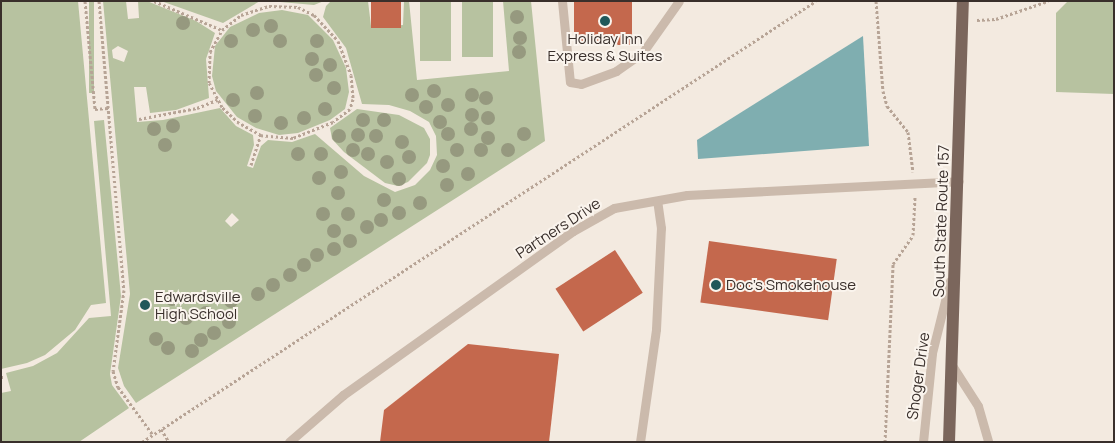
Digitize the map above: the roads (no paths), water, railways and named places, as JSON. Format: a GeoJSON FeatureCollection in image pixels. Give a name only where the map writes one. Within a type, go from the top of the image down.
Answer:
{"type":"FeatureCollection","features":[{"type":"Feature","properties":{"kind":"main road","name":"South State Route 157"},"geometry":{"type":"LineString","coordinates":[[949,442],[953,367],[963,1]]}},
{"type":"Feature","properties":{"kind":"lane"},"geometry":{"type":"LineString","coordinates":[[562,1],[570,82],[581,84],[616,71],[643,52],[679,1]]}},
{"type":"Feature","properties":{"kind":"lane","name":"Partners Drive"},"geometry":{"type":"LineString","coordinates":[[288,442],[343,395],[572,232],[614,208],[687,195],[958,180]]}},
{"type":"Feature","properties":{"kind":"lane"},"geometry":{"type":"LineString","coordinates":[[640,442],[656,329],[661,228],[657,200]]}},
{"type":"Feature","properties":{"kind":"lane","name":"Shoger Drive"},"geometry":{"type":"LineString","coordinates":[[923,442],[932,353],[956,257]]}},
{"type":"Feature","properties":{"kind":"lane"},"geometry":{"type":"LineString","coordinates":[[953,367],[978,406],[988,442]]}},
{"type":"Feature","properties":{"kind":"water"},"geometry":{"type":"Polygon","coordinates":[[[863,36],[869,146],[698,159],[697,140],[863,36]]]}},
{"type":"Feature","properties":{"kind":"place","name":"Holiday Inn Express & Suites"},"geometry":{"type":"Point","coordinates":[605,21]}},
{"type":"Feature","properties":{"kind":"place","name":"Doc's Smokehouse"},"geometry":{"type":"Point","coordinates":[716,285]}},
{"type":"Feature","properties":{"kind":"place","name":"Edwardsville High School"},"geometry":{"type":"Point","coordinates":[145,305]}}]}
